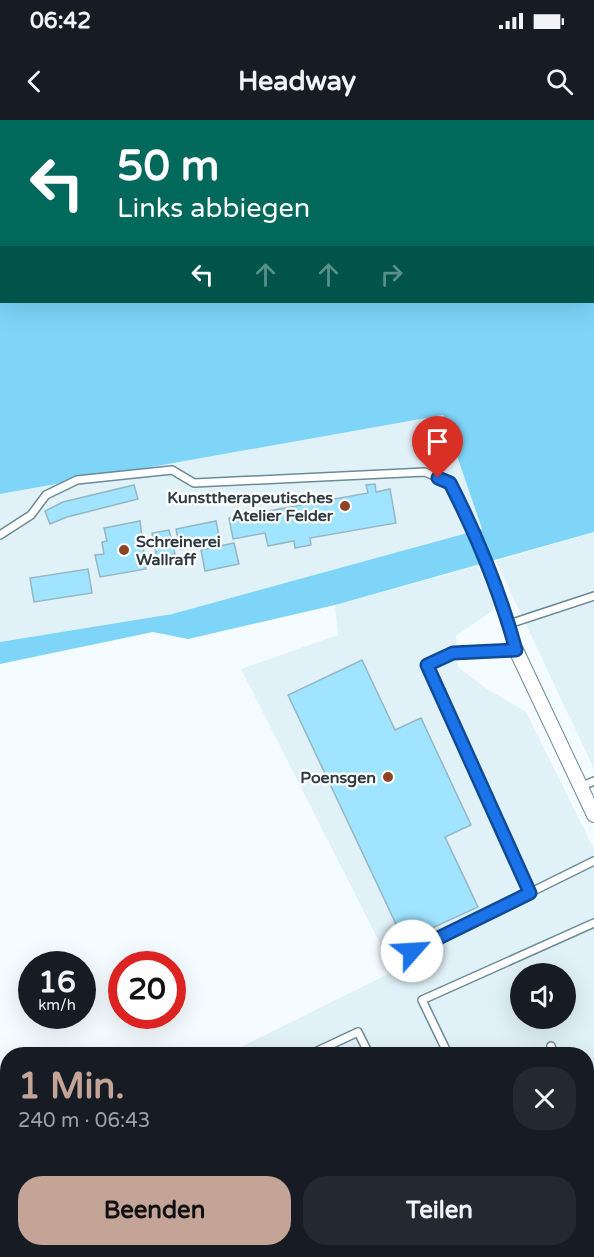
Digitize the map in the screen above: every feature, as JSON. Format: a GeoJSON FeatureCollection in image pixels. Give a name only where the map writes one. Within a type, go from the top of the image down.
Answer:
{"type":"FeatureCollection","features":[{"type":"Feature","properties":{"kind":"street"},"geometry":{"type":"LineString","coordinates":[[516,650],[594,815]]}},
{"type":"Feature","properties":{"kind":"lane"},"geometry":{"type":"LineString","coordinates":[[0,535],[31,515],[46,495],[77,480],[172,470],[194,483],[425,472],[450,483],[471,525],[509,624],[516,650],[453,653],[427,665],[530,893]]}},
{"type":"Feature","properties":{"kind":"lane"},"geometry":{"type":"LineString","coordinates":[[509,624],[594,596]]}},
{"type":"Feature","properties":{"kind":"lane"},"geometry":{"type":"LineString","coordinates":[[580,788],[594,781]]}},
{"type":"Feature","properties":{"kind":"lane"},"geometry":{"type":"LineString","coordinates":[[412,951],[594,861]]}},
{"type":"Feature","properties":{"kind":"lane"},"geometry":{"type":"LineString","coordinates":[[445,1047],[422,1000],[594,923]]}},
{"type":"Feature","properties":{"kind":"lane"},"geometry":{"type":"LineString","coordinates":[[325,1047],[358,1032],[366,1047]]}},
{"type":"Feature","properties":{"kind":"shaded area"},"geometry":{"type":"Polygon","coordinates":[[[0,303],[594,303],[594,532],[335,605],[188,639],[153,632],[0,664],[0,642],[172,614],[482,529],[443,415],[0,494],[0,303]]]}},
{"type":"Feature","properties":{"kind":"shaded area"},"geometry":{"type":"Polygon","coordinates":[[[443,415],[482,530],[172,614],[0,642],[0,494],[443,415]]]}},
{"type":"Feature","properties":{"kind":"shaded area"},"geometry":{"type":"Polygon","coordinates":[[[594,532],[594,769],[496,561],[594,532]]]}},
{"type":"Feature","properties":{"kind":"shaded area"},"geometry":{"type":"Polygon","coordinates":[[[478,566],[494,603],[492,611],[456,636],[458,667],[487,689],[526,712],[594,849],[594,1047],[241,1047],[394,971],[241,669],[338,635],[335,605],[478,566]]]}},
{"type":"Feature","properties":{"kind":"building","name":"Kunsttherapeutisches Atelier Felder"},"geometry":{"type":"Polygon","coordinates":[[[375,484],[376,492],[390,489],[396,523],[310,538],[311,545],[295,548],[294,541],[268,546],[265,533],[233,539],[229,518],[368,493],[366,485],[375,484]]]}},
{"type":"Feature","properties":{"kind":"building"},"geometry":{"type":"Polygon","coordinates":[[[134,485],[138,499],[67,517],[50,524],[45,511],[63,502],[134,485]]]}},
{"type":"Feature","properties":{"kind":"building","name":"Schreinerei Wallraff"},"geometry":{"type":"Polygon","coordinates":[[[140,521],[146,569],[100,577],[95,555],[104,554],[102,542],[107,541],[104,528],[140,521]]]}},
{"type":"Feature","properties":{"kind":"building"},"geometry":{"type":"Polygon","coordinates":[[[216,521],[220,541],[180,549],[176,529],[216,521]]]}},
{"type":"Feature","properties":{"kind":"building"},"geometry":{"type":"Polygon","coordinates":[[[169,530],[175,554],[157,558],[152,533],[169,530]]]}},
{"type":"Feature","properties":{"kind":"building"},"geometry":{"type":"Polygon","coordinates":[[[234,543],[239,564],[205,571],[201,550],[234,543]]]}},
{"type":"Feature","properties":{"kind":"building"},"geometry":{"type":"Polygon","coordinates":[[[88,569],[92,593],[34,602],[30,578],[88,569]]]}},
{"type":"Feature","properties":{"kind":"building","name":"Poensgen"},"geometry":{"type":"Polygon","coordinates":[[[362,660],[395,730],[421,718],[471,825],[445,837],[478,907],[404,941],[288,695],[362,660]]]}},
{"type":"Feature","properties":{"kind":"place","name":"Kunsttherapeutisches Atelier Felder"},"geometry":{"type":"Point","coordinates":[345,506]}},
{"type":"Feature","properties":{"kind":"place","name":"Schreinerei Wallraff"},"geometry":{"type":"Point","coordinates":[124,550]}},
{"type":"Feature","properties":{"kind":"place","name":"Poensgen"},"geometry":{"type":"Point","coordinates":[388,777]}},
{"type":"Feature","properties":{"kind":"route"},"geometry":{"type":"LineString","coordinates":[[412,951],[530,893],[427,665],[453,653],[516,650],[509,624],[471,525],[450,483],[438,478]]}}]}
